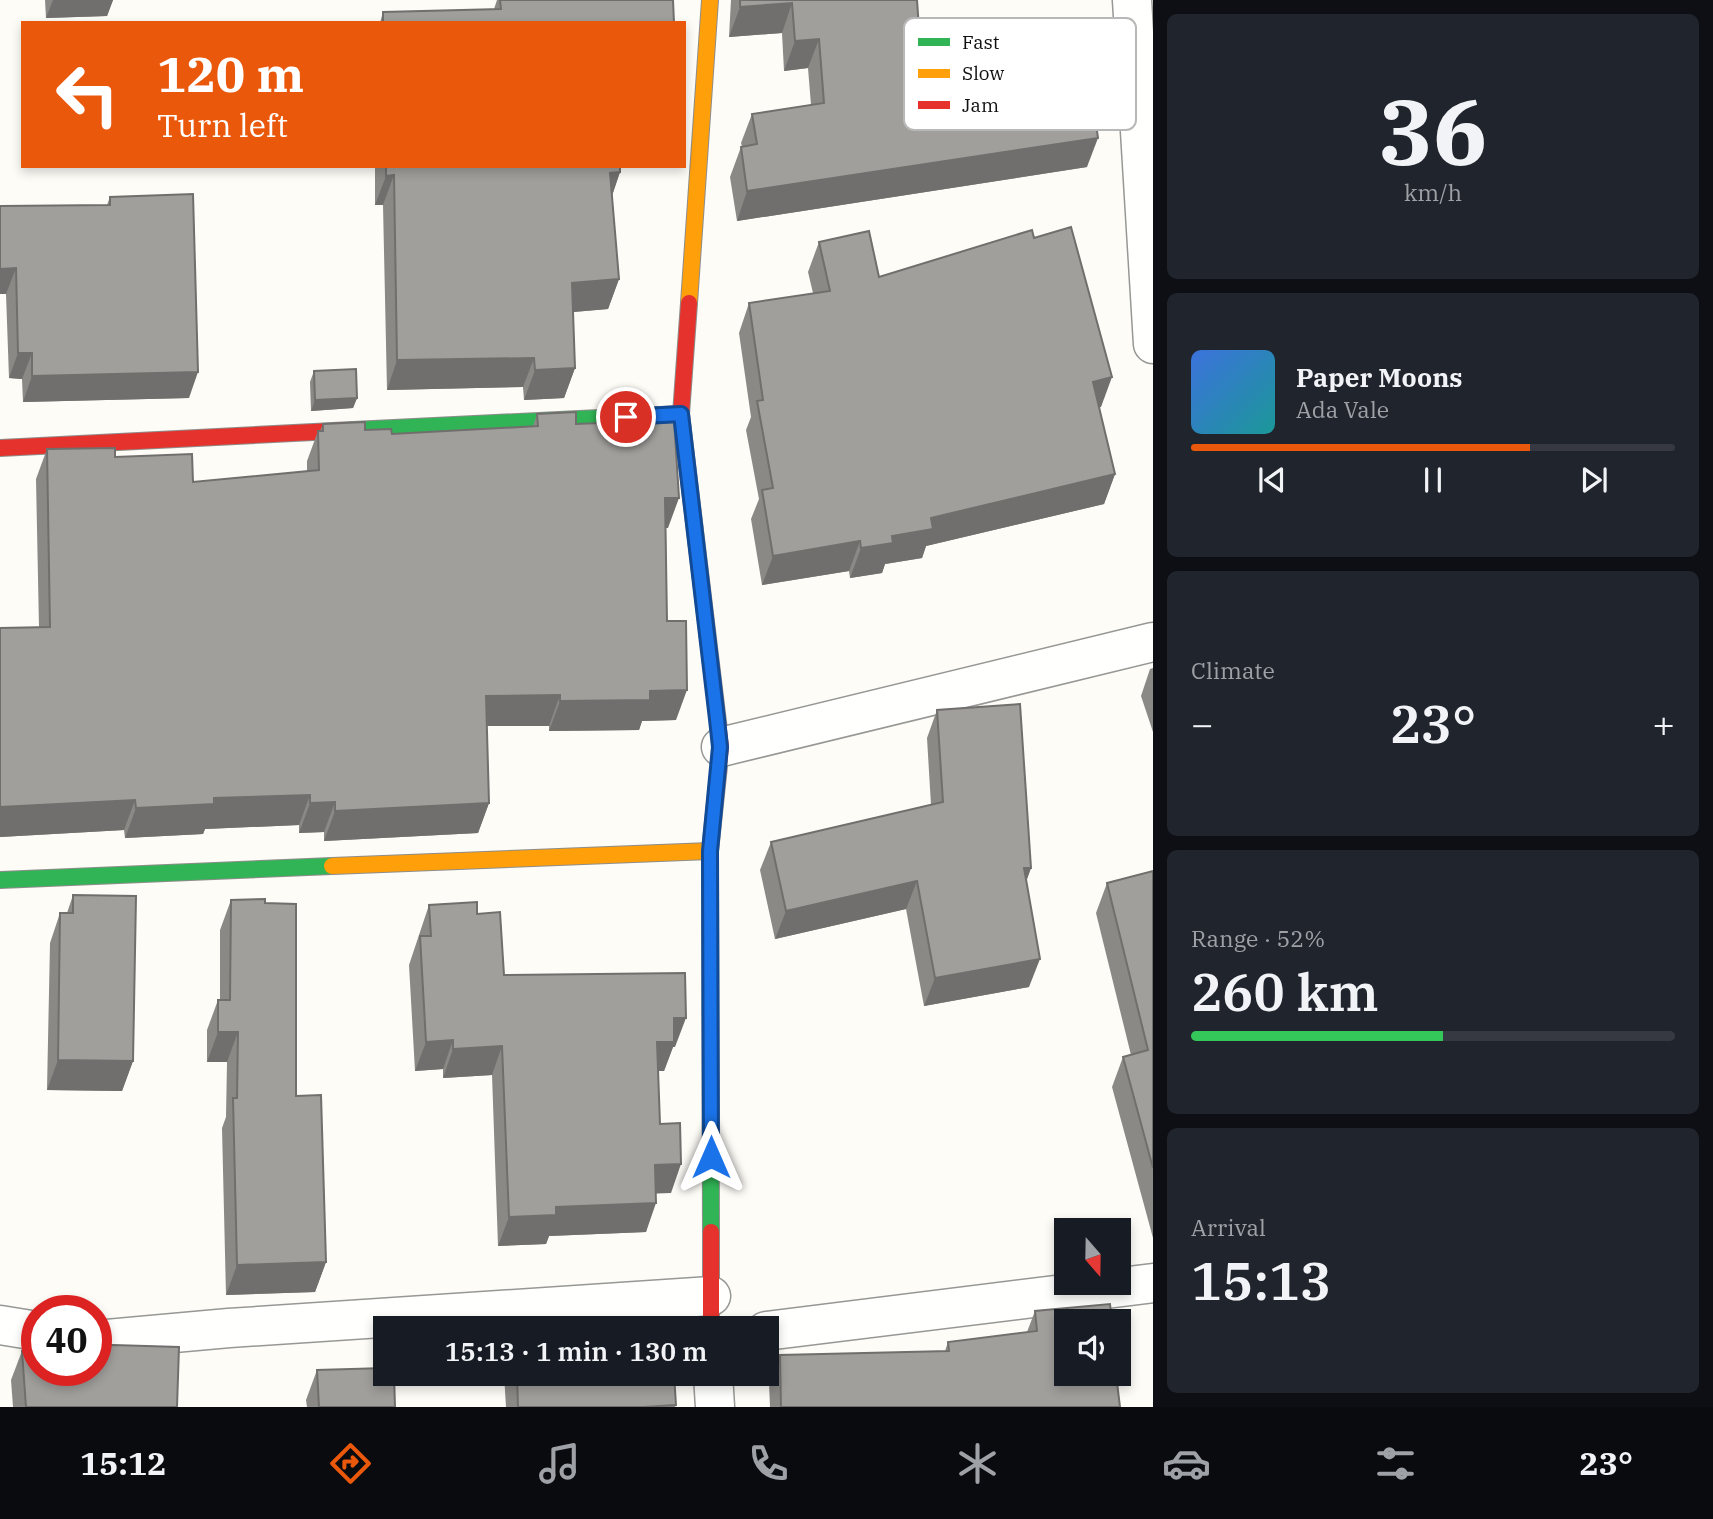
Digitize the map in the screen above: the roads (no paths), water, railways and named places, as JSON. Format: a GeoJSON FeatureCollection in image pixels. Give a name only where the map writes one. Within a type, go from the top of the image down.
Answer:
{"type":"FeatureCollection","features":[{"type":"Feature","properties":{"kind":"street"},"geometry":{"type":"LineString","coordinates":[[112,1339],[229,1328],[711,1312],[710,851],[720,747],[681,414],[710,0]]}},
{"type":"Feature","properties":{"kind":"street"},"geometry":{"type":"LineString","coordinates":[[1139,11],[1153,344]]}},
{"type":"Feature","properties":{"kind":"street"},"geometry":{"type":"LineString","coordinates":[[0,448],[681,414]]}},
{"type":"Feature","properties":{"kind":"street"},"geometry":{"type":"LineString","coordinates":[[720,747],[1153,642]]}},
{"type":"Feature","properties":{"kind":"street"},"geometry":{"type":"LineString","coordinates":[[0,880],[710,851]]}},
{"type":"Feature","properties":{"kind":"street"},"geometry":{"type":"LineString","coordinates":[[779,1329],[1153,1283]]}},
{"type":"Feature","properties":{"kind":"street"},"geometry":{"type":"LineString","coordinates":[[0,1325],[21,1328]]}},
{"type":"Feature","properties":{"kind":"street"},"geometry":{"type":"LineString","coordinates":[[714,1386],[715,1407]]}}]}
